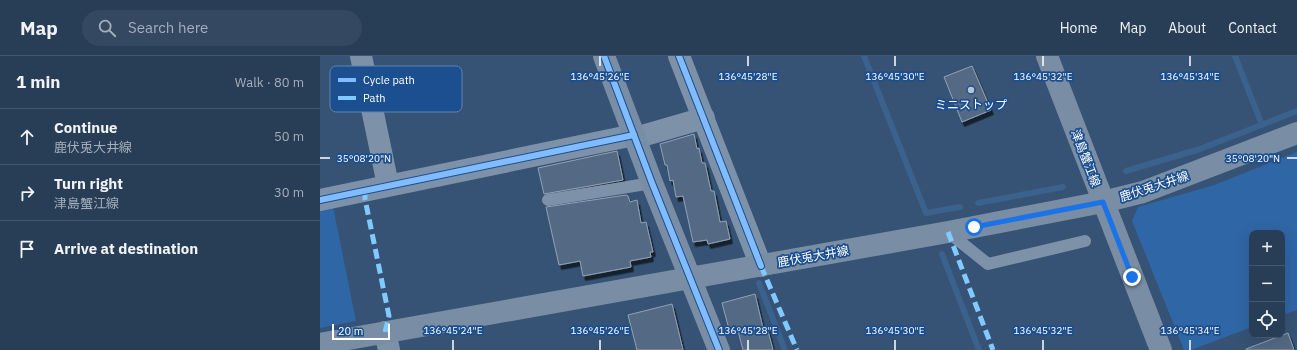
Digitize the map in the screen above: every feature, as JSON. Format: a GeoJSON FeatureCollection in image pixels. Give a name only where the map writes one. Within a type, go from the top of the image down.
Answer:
{"type":"FeatureCollection","features":[{"type":"Feature","properties":{"kind":"main road"},"geometry":{"type":"LineString","coordinates":[[604,56],[652,183],[719,350]]}},
{"type":"Feature","properties":{"kind":"main road","name":"津島蟹江線"},"geometry":{"type":"LineString","coordinates":[[1047,56],[1161,350]]}},
{"type":"Feature","properties":{"kind":"main road","name":"鹿伏兎大井線"},"geometry":{"type":"LineString","coordinates":[[320,344],[387,341],[691,278],[948,232],[1103,202],[1143,192],[1297,133]]}},
{"type":"Feature","properties":{"kind":"street"},"geometry":{"type":"LineString","coordinates":[[360,56],[362,66]]}},
{"type":"Feature","properties":{"kind":"street"},"geometry":{"type":"LineString","coordinates":[[680,56],[698,120],[761,266]]}},
{"type":"Feature","properties":{"kind":"street"},"geometry":{"type":"LineString","coordinates":[[372,112],[388,185]]}},
{"type":"Feature","properties":{"kind":"street"},"geometry":{"type":"LineString","coordinates":[[320,200],[635,136],[698,120]]}},
{"type":"Feature","properties":{"kind":"lane"},"geometry":{"type":"LineString","coordinates":[[548,200],[652,183]]}},
{"type":"Feature","properties":{"kind":"lane"},"geometry":{"type":"LineString","coordinates":[[948,232],[988,264],[1085,241]]}},
{"type":"Feature","properties":{"kind":"shaded area"},"geometry":{"type":"Polygon","coordinates":[[[1297,152],[1297,310],[1285,314],[1285,230],[1249,230],[1249,328],[1191,350],[1184,350],[1132,221],[1138,207],[1214,185],[1297,152]]]}},
{"type":"Feature","properties":{"kind":"shaded area"},"geometry":{"type":"Polygon","coordinates":[[[332,201],[356,321],[320,328],[320,204],[332,201]]]}},
{"type":"Feature","properties":{"kind":"building"},"geometry":{"type":"Polygon","coordinates":[[[972,66],[991,110],[962,122],[944,77],[972,66]]]}},
{"type":"Feature","properties":{"kind":"building"},"geometry":{"type":"Polygon","coordinates":[[[694,134],[702,163],[705,163],[711,191],[714,191],[720,222],[726,221],[730,239],[708,244],[707,240],[693,242],[683,196],[676,197],[673,180],[670,181],[667,165],[665,165],[660,144],[694,134]]]}},
{"type":"Feature","properties":{"kind":"building"},"geometry":{"type":"Polygon","coordinates":[[[617,151],[623,180],[544,194],[538,168],[617,151]]]}},
{"type":"Feature","properties":{"kind":"building"},"geometry":{"type":"Polygon","coordinates":[[[626,195],[628,196],[630,202],[637,200],[641,223],[646,222],[653,252],[650,252],[651,257],[630,261],[631,267],[583,276],[580,261],[559,265],[546,207],[626,195]]]}},
{"type":"Feature","properties":{"kind":"building"},"geometry":{"type":"Polygon","coordinates":[[[755,294],[763,328],[767,327],[773,350],[743,350],[737,327],[729,329],[722,303],[755,294]]]}},
{"type":"Feature","properties":{"kind":"building"},"geometry":{"type":"Polygon","coordinates":[[[672,304],[683,350],[637,350],[628,315],[672,304]]]}},
{"type":"Feature","properties":{"kind":"building"},"geometry":{"type":"Polygon","coordinates":[[[1288,333],[1294,350],[1246,350],[1275,338],[1285,338],[1285,334],[1288,333]]]}},
{"type":"Feature","properties":{"kind":"waterway"},"geometry":{"type":"LineString","coordinates":[[864,56],[926,213],[960,207]]}},
{"type":"Feature","properties":{"kind":"waterway"},"geometry":{"type":"LineString","coordinates":[[1235,56],[1262,125]]}},
{"type":"Feature","properties":{"kind":"waterway"},"geometry":{"type":"LineString","coordinates":[[1126,171],[1200,149],[1297,111]]}},
{"type":"Feature","properties":{"kind":"waterway"},"geometry":{"type":"LineString","coordinates":[[978,203],[1063,187]]}},
{"type":"Feature","properties":{"kind":"waterway"},"geometry":{"type":"LineString","coordinates":[[942,254],[979,350]]}},
{"type":"Feature","properties":{"kind":"waterway"},"geometry":{"type":"LineString","coordinates":[[759,283],[785,350]]}},
{"type":"Feature","properties":{"kind":"marked path"},"geometry":{"type":"LineString","coordinates":[[365,190],[365,199],[389,316],[385,332]]}},
{"type":"Feature","properties":{"kind":"marked path"},"geometry":{"type":"LineString","coordinates":[[948,232],[993,350]]}},
{"type":"Feature","properties":{"kind":"marked path"},"geometry":{"type":"LineString","coordinates":[[761,266],[797,350]]}},
{"type":"Feature","properties":{"kind":"cycle path"},"geometry":{"type":"LineString","coordinates":[[604,56],[652,183],[719,350]]}},
{"type":"Feature","properties":{"kind":"cycle path"},"geometry":{"type":"LineString","coordinates":[[679,56],[761,266]]}},
{"type":"Feature","properties":{"kind":"cycle path"},"geometry":{"type":"LineString","coordinates":[[320,200],[634,135]]}},
{"type":"Feature","properties":{"kind":"place","name":"ミニストップ"},"geometry":{"type":"Point","coordinates":[971,90]}},
{"type":"Feature","properties":{"kind":"route"},"geometry":{"type":"LineString","coordinates":[[974,227],[1103,202],[1132,277]]}}]}
